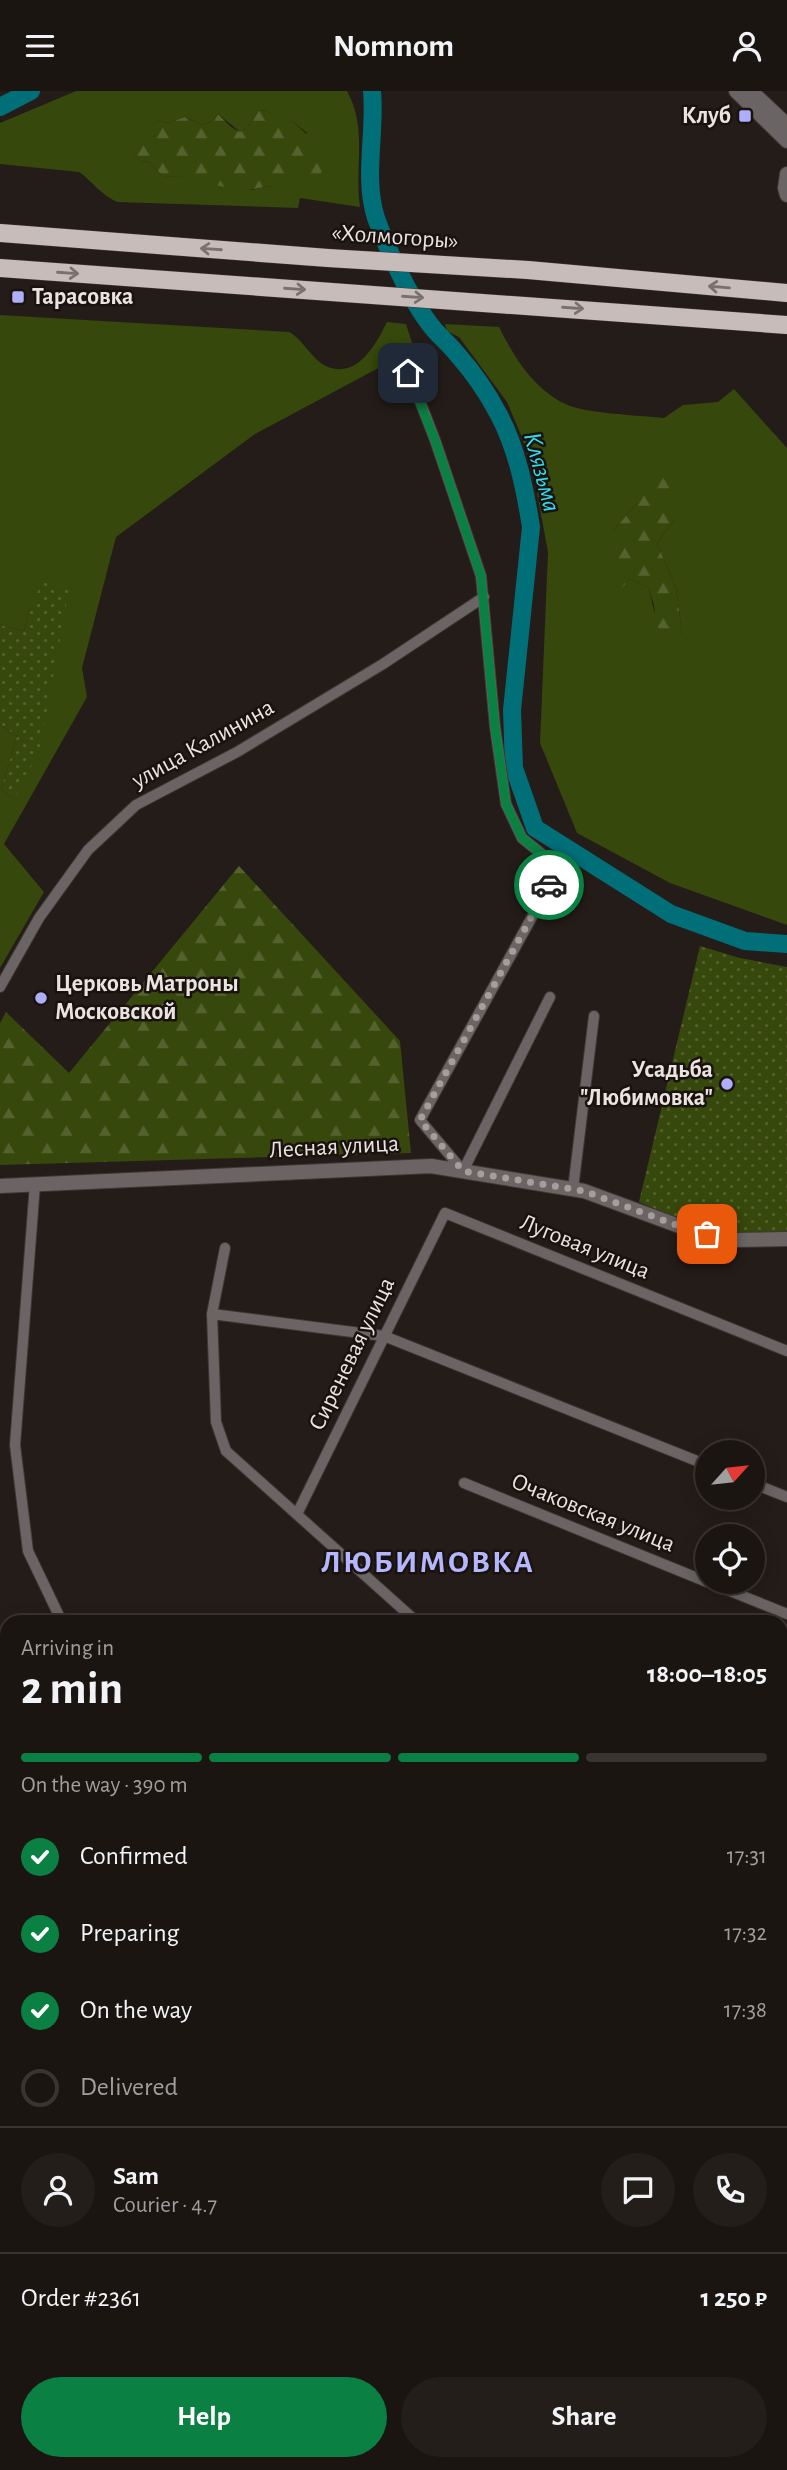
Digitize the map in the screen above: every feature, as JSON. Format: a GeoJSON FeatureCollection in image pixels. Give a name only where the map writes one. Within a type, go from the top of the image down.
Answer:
{"type":"FeatureCollection","features":[{"type":"Feature","properties":{"kind":"highway","name":"«Холмогоры»"},"geometry":{"type":"LineString","coordinates":[[0,233],[486,267],[787,293]]}},
{"type":"Feature","properties":{"kind":"highway"},"geometry":{"type":"LineString","coordinates":[[0,268],[787,325]]}},
{"type":"Feature","properties":{"kind":"street"},"geometry":{"type":"LineString","coordinates":[[736,91],[787,141]]}},
{"type":"Feature","properties":{"kind":"street"},"geometry":{"type":"LineString","coordinates":[[751,91],[787,125]]}},
{"type":"Feature","properties":{"kind":"street"},"geometry":{"type":"LineString","coordinates":[[787,174],[787,195]]}},
{"type":"Feature","properties":{"kind":"street"},"geometry":{"type":"LineString","coordinates":[[408,373],[435,440],[481,576],[495,727],[506,804],[522,838],[559,868],[420,1120],[463,1171],[550,997]]}},
{"type":"Feature","properties":{"kind":"street","name":"улица Калинина"},"geometry":{"type":"LineString","coordinates":[[0,987],[39,918],[88,850],[136,805],[237,752],[383,664],[484,597]]}},
{"type":"Feature","properties":{"kind":"street"},"geometry":{"type":"LineString","coordinates":[[573,1189],[594,1016]]}},
{"type":"Feature","properties":{"kind":"street","name":"Лесная улица"},"geometry":{"type":"LineString","coordinates":[[0,1186],[431,1165],[584,1191],[690,1230],[733,1240],[787,1239]]}},
{"type":"Feature","properties":{"kind":"street"},"geometry":{"type":"LineString","coordinates":[[35,1184],[15,1445],[28,1551],[59,1615]]}},
{"type":"Feature","properties":{"kind":"street","name":"Сиреневая улица"},"geometry":{"type":"LineString","coordinates":[[297,1514],[445,1213]]}},
{"type":"Feature","properties":{"kind":"street","name":"Луговая улица"},"geometry":{"type":"LineString","coordinates":[[445,1213],[787,1351]]}},
{"type":"Feature","properties":{"kind":"street"},"geometry":{"type":"LineString","coordinates":[[225,1248],[212,1314],[216,1422],[226,1451],[409,1615]]}},
{"type":"Feature","properties":{"kind":"street"},"geometry":{"type":"LineString","coordinates":[[212,1314],[384,1336],[695,1460]]}},
{"type":"Feature","properties":{"kind":"street","name":"Очаковская улица"},"geometry":{"type":"LineString","coordinates":[[464,1483],[695,1577]]}},
{"type":"Feature","properties":{"kind":"street"},"geometry":{"type":"LineString","coordinates":[[765,1488],[787,1497]]}},
{"type":"Feature","properties":{"kind":"street","name":"Очаковская улица"},"geometry":{"type":"LineString","coordinates":[[738,1594],[787,1614]]}},
{"type":"Feature","properties":{"kind":"green space"},"geometry":{"type":"Polygon","coordinates":[[[76,91],[347,91],[357,119],[359,134],[360,207],[300,198],[298,208],[117,202],[106,196],[79,172],[0,164],[0,123],[76,91]],[[259,110],[248,127],[240,132],[218,114],[211,122],[202,125],[185,117],[167,123],[158,120],[133,153],[140,161],[150,162],[164,178],[174,176],[252,190],[270,186],[280,190],[291,159],[307,133],[292,121],[282,124],[268,111],[259,110]]]}},
{"type":"Feature","properties":{"kind":"green space"},"geometry":{"type":"Polygon","coordinates":[[[259,110],[268,111],[282,123],[292,121],[314,141],[323,165],[315,184],[306,184],[291,160],[289,169],[292,177],[280,191],[270,186],[243,191],[174,176],[164,178],[150,162],[140,161],[133,153],[133,134],[148,122],[158,120],[167,123],[185,117],[202,125],[211,122],[218,114],[240,132],[248,127],[259,110]]]}},
{"type":"Feature","properties":{"kind":"green space"},"geometry":{"type":"Polygon","coordinates":[[[0,315],[289,332],[321,363],[337,369],[356,364],[364,357],[387,322],[406,324],[414,349],[255,434],[116,537],[82,668],[87,697],[4,844],[44,892],[0,968],[0,724],[17,736],[1,790],[14,799],[31,606],[24,631],[0,625],[0,315]]]}},
{"type":"Feature","properties":{"kind":"green space"},"geometry":{"type":"Polygon","coordinates":[[[445,324],[499,327],[532,379],[561,402],[582,409],[664,418],[683,405],[718,402],[734,389],[787,448],[787,925],[670,883],[577,833],[540,743],[548,552],[533,471],[507,402],[459,337],[447,331],[445,324]],[[638,502],[612,532],[620,589],[630,579],[648,587],[657,621],[667,640],[682,632],[676,588],[657,543],[674,520],[638,502]]]}},
{"type":"Feature","properties":{"kind":"green space"},"geometry":{"type":"Polygon","coordinates":[[[655,471],[671,484],[674,520],[657,543],[676,588],[682,632],[667,641],[656,624],[648,587],[630,579],[620,590],[612,571],[612,532],[638,502],[639,482],[655,471]]]}},
{"type":"Feature","properties":{"kind":"green space"},"geometry":{"type":"Polygon","coordinates":[[[43,580],[69,589],[40,749],[14,799],[1,790],[17,736],[0,724],[0,625],[24,631],[31,606],[43,580]]]}},
{"type":"Feature","properties":{"kind":"green space"},"geometry":{"type":"Polygon","coordinates":[[[239,866],[400,1041],[411,1153],[0,1165],[0,1023],[6,1012],[69,1073],[239,866]]]}},
{"type":"Feature","properties":{"kind":"green space","name":"Усадьба \"Любимовка\""},"geometry":{"type":"Polygon","coordinates":[[[700,946],[740,958],[787,967],[787,1232],[728,1232],[693,1225],[639,1202],[700,946]]]}},
{"type":"Feature","properties":{"kind":"waterway","name":"Клязьма"},"geometry":{"type":"LineString","coordinates":[[0,107],[31,91]]}},
{"type":"Feature","properties":{"kind":"waterway","name":"Клязьма"},"geometry":{"type":"LineString","coordinates":[[372,91],[370,187],[376,218],[400,274],[424,316],[469,368],[495,407],[511,441],[523,484],[531,527],[512,710],[514,768],[535,828],[671,914],[745,941],[787,944]]}},
{"type":"Feature","properties":{"kind":"way so far"},"geometry":{"type":"LineString","coordinates":[[549,885],[420,1120],[463,1171],[584,1191],[707,1234]]}},
{"type":"Feature","properties":{"kind":"place","name":"Клуб"},"geometry":{"type":"Point","coordinates":[745,116]}},
{"type":"Feature","properties":{"kind":"place","name":"Тарасовка"},"geometry":{"type":"Point","coordinates":[18,297]}},
{"type":"Feature","properties":{"kind":"place","name":"Церковь Матроны Московской"},"geometry":{"type":"Point","coordinates":[41,998]}},
{"type":"Feature","properties":{"kind":"place","name":"Усадьба \"Любимовка\""},"geometry":{"type":"Point","coordinates":[727,1084]}},
{"type":"Feature","properties":{"kind":"district","name":"ЛЮБИМОВКА"},"geometry":{"type":"Point","coordinates":[428,1562]}},
{"type":"Feature","properties":{"kind":"route"},"geometry":{"type":"LineString","coordinates":[[408,373],[435,440],[481,576],[495,727],[506,804],[522,838],[559,868],[549,885]]}}]}
